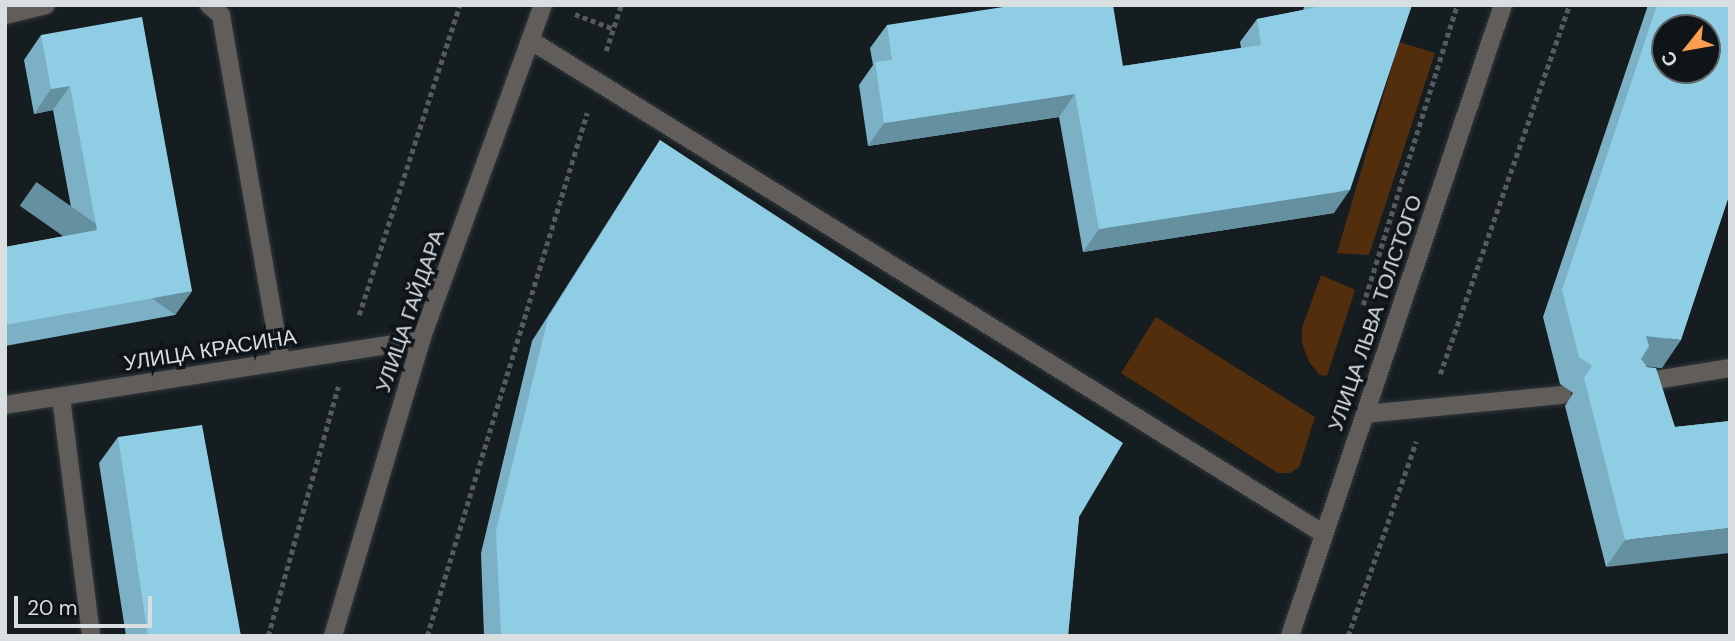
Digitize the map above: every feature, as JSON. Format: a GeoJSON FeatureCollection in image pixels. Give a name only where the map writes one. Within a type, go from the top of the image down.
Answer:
{"type":"FeatureCollection","features":[{"type":"Feature","properties":{"kind":"street"},"geometry":{"type":"LineString","coordinates":[[5,15],[46,5]]}},
{"type":"Feature","properties":{"kind":"street"},"geometry":{"type":"LineString","coordinates":[[208,5],[221,15],[281,362]]}},
{"type":"Feature","properties":{"kind":"street","name":"УЛИЦА ГАЙДАРА"},"geometry":{"type":"LineString","coordinates":[[332,636],[421,340],[543,5]]}},
{"type":"Feature","properties":{"kind":"street","name":"УЛИЦА ЛЬВА ТОЛСТОГО"},"geometry":{"type":"LineString","coordinates":[[1290,636],[1503,5]]}},
{"type":"Feature","properties":{"kind":"street"},"geometry":{"type":"LineString","coordinates":[[530,40],[1324,534]]}},
{"type":"Feature","properties":{"kind":"street","name":"УЛИЦА КРАСИНА"},"geometry":{"type":"LineString","coordinates":[[5,405],[421,340]]}},
{"type":"Feature","properties":{"kind":"street"},"geometry":{"type":"LineString","coordinates":[[1633,384],[1730,368]]}},
{"type":"Feature","properties":{"kind":"street"},"geometry":{"type":"LineString","coordinates":[[1365,414],[1562,395]]}},
{"type":"Feature","properties":{"kind":"street"},"geometry":{"type":"LineString","coordinates":[[61,397],[91,636]]}},
{"type":"Feature","properties":{"kind":"path"},"geometry":{"type":"LineString","coordinates":[[427,636],[621,5]]}},
{"type":"Feature","properties":{"kind":"path"},"geometry":{"type":"LineString","coordinates":[[1362,307],[1457,5]]}},
{"type":"Feature","properties":{"kind":"path"},"geometry":{"type":"LineString","coordinates":[[1348,636],[1569,5]]}},
{"type":"Feature","properties":{"kind":"path"},"geometry":{"type":"LineString","coordinates":[[563,10],[614,29]]}},
{"type":"Feature","properties":{"kind":"shaded area"},"geometry":{"type":"Polygon","coordinates":[[[1399,42],[1435,53],[1369,255],[1337,253],[1399,42]]]}},
{"type":"Feature","properties":{"kind":"shaded area"},"geometry":{"type":"Polygon","coordinates":[[[1321,275],[1355,290],[1327,376],[1320,375],[1309,362],[1302,343],[1302,328],[1321,275]]]}},
{"type":"Feature","properties":{"kind":"shaded area"},"geometry":{"type":"Polygon","coordinates":[[[1156,317],[1315,417],[1299,467],[1290,473],[1278,473],[1121,373],[1156,317]]]}},
{"type":"Feature","properties":{"kind":"building"},"geometry":{"type":"Polygon","coordinates":[[[1016,5],[1113,5],[1123,66],[1261,45],[1257,19],[1313,8],[1314,5],[1412,5],[1350,190],[1099,229],[1075,94],[884,123],[875,62],[892,60],[887,25],[1016,5]]]}},
{"type":"Feature","properties":{"kind":"building"},"geometry":{"type":"Polygon","coordinates":[[[1657,5],[1730,5],[1730,193],[1681,340],[1646,336],[1649,346],[1641,359],[1647,367],[1656,368],[1675,427],[1730,421],[1730,528],[1625,540],[1584,378],[1592,366],[1579,357],[1562,290],[1651,23],[1651,84],[1721,84],[1721,14],[1654,14],[1657,5]]]}},
{"type":"Feature","properties":{"kind":"building"},"geometry":{"type":"Polygon","coordinates":[[[142,17],[192,291],[5,325],[5,247],[97,230],[70,86],[51,89],[41,35],[142,17]]]}},
{"type":"Feature","properties":{"kind":"building"},"geometry":{"type":"Polygon","coordinates":[[[660,140],[1123,443],[1079,517],[1068,636],[501,636],[496,531],[548,318],[660,140]]]}},
{"type":"Feature","properties":{"kind":"building"},"geometry":{"type":"Polygon","coordinates":[[[202,425],[241,636],[148,636],[118,437],[202,425]]]}}]}
